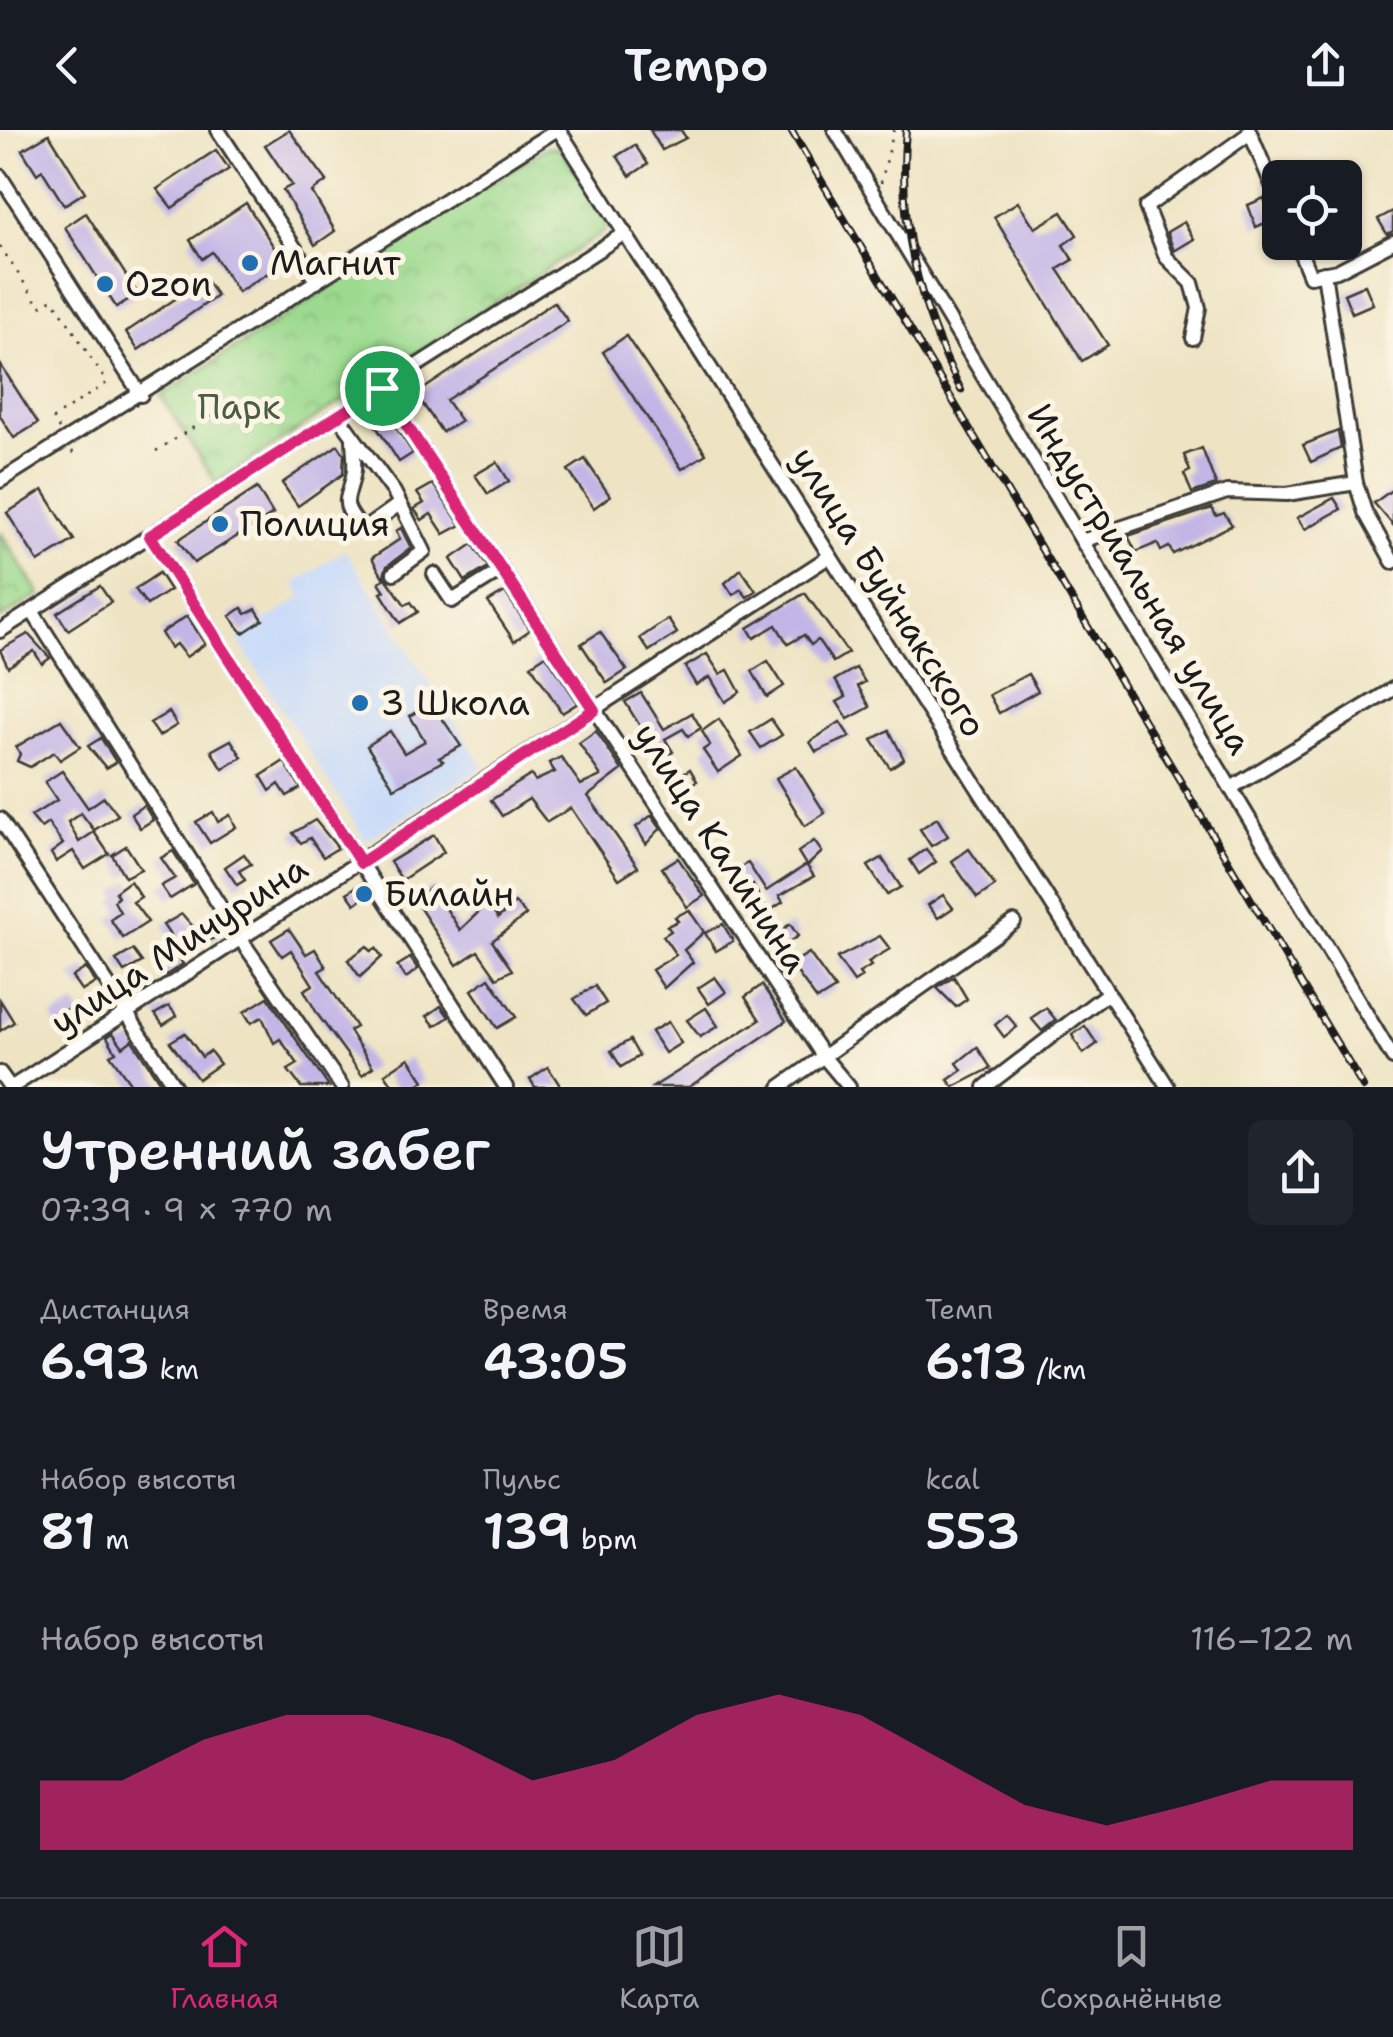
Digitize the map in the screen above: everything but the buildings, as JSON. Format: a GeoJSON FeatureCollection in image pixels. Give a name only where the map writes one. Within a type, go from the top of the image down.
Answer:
{"type":"FeatureCollection","features":[{"type":"Feature","properties":{"kind":"street"},"geometry":{"type":"LineString","coordinates":[[218,130],[317,282]]}},
{"type":"Feature","properties":{"kind":"street"},"geometry":{"type":"LineString","coordinates":[[0,482],[557,130]]}},
{"type":"Feature","properties":{"kind":"street","name":"улица Буйнакского"},"geometry":{"type":"LineString","coordinates":[[557,130],[1168,1087]]}},
{"type":"Feature","properties":{"kind":"street","name":"Индустриальная улица"},"geometry":{"type":"LineString","coordinates":[[835,130],[1393,1058]]}},
{"type":"Feature","properties":{"kind":"street"},"geometry":{"type":"LineString","coordinates":[[1193,338],[1199,308],[1192,283],[1166,257],[1146,207],[1250,131],[1262,160]]}},
{"type":"Feature","properties":{"kind":"street"},"geometry":{"type":"LineString","coordinates":[[0,176],[141,394]]}},
{"type":"Feature","properties":{"kind":"street"},"geometry":{"type":"LineString","coordinates":[[0,631],[624,233]]}},
{"type":"Feature","properties":{"kind":"street"},"geometry":{"type":"LineString","coordinates":[[1303,260],[1310,276],[1324,274],[1393,242]]}},
{"type":"Feature","properties":{"kind":"street"},"geometry":{"type":"LineString","coordinates":[[1324,274],[1356,483],[1364,512],[1393,562]]}},
{"type":"Feature","properties":{"kind":"street","name":"улица Калинина"},"geometry":{"type":"LineString","coordinates":[[382,388],[823,1056],[849,1087]]}},
{"type":"Feature","properties":{"kind":"street"},"geometry":{"type":"LineString","coordinates":[[338,416],[394,492],[424,551],[394,573]]}},
{"type":"Feature","properties":{"kind":"street"},"geometry":{"type":"LineString","coordinates":[[353,437],[354,474],[344,492],[346,508],[363,530],[398,505]]}},
{"type":"Feature","properties":{"kind":"street"},"geometry":{"type":"LineString","coordinates":[[1082,541],[1227,492],[1287,494],[1356,483]]}},
{"type":"Feature","properties":{"kind":"street"},"geometry":{"type":"LineString","coordinates":[[150,536],[506,1087]]}},
{"type":"Feature","properties":{"kind":"street","name":"улица Мичурина"},"geometry":{"type":"LineString","coordinates":[[11,1087],[127,1016],[830,556]]}},
{"type":"Feature","properties":{"kind":"street"},"geometry":{"type":"LineString","coordinates":[[434,574],[452,601],[502,570]]}},
{"type":"Feature","properties":{"kind":"street"},"geometry":{"type":"LineString","coordinates":[[32,611],[242,941],[342,1087]]}},
{"type":"Feature","properties":{"kind":"street"},"geometry":{"type":"LineString","coordinates":[[1231,788],[1393,690]]}},
{"type":"Feature","properties":{"kind":"street"},"geometry":{"type":"LineString","coordinates":[[0,819],[175,1087]]}},
{"type":"Feature","properties":{"kind":"street"},"geometry":{"type":"LineString","coordinates":[[780,1087],[1014,922]]}},
{"type":"Feature","properties":{"kind":"street"},"geometry":{"type":"LineString","coordinates":[[985,1087],[1108,993]]}},
{"type":"Feature","properties":{"kind":"street"},"geometry":{"type":"LineString","coordinates":[[0,1072],[11,1087]]}},
{"type":"Feature","properties":{"kind":"path"},"geometry":{"type":"LineString","coordinates":[[876,199],[894,130]]}},
{"type":"Feature","properties":{"kind":"path"},"geometry":{"type":"LineString","coordinates":[[0,246],[40,307],[53,299],[107,383],[53,418]]}},
{"type":"Feature","properties":{"kind":"path"},"geometry":{"type":"LineString","coordinates":[[156,451],[212,415]]}},
{"type":"Feature","properties":{"kind":"shaded area","name":"3 Школа"},"geometry":{"type":"Polygon","coordinates":[[[345,550],[484,767],[366,841],[237,639],[303,597],[295,583],[345,550]]]}},
{"type":"Feature","properties":{"kind":"green space","name":"Парк"},"geometry":{"type":"Polygon","coordinates":[[[547,147],[560,147],[606,221],[604,232],[216,483],[161,396],[547,147]]]}},
{"type":"Feature","properties":{"kind":"green space"},"geometry":{"type":"Polygon","coordinates":[[[0,532],[40,594],[0,619],[0,532]]]}},
{"type":"Feature","properties":{"kind":"railway"},"geometry":{"type":"LineString","coordinates":[[791,130],[1363,1087]]}},
{"type":"Feature","properties":{"kind":"railway"},"geometry":{"type":"LineString","coordinates":[[906,130],[905,198],[914,264],[933,327],[961,390]]}},
{"type":"Feature","properties":{"kind":"place","name":"Магнит"},"geometry":{"type":"Point","coordinates":[250,263]}},
{"type":"Feature","properties":{"kind":"place","name":"Ozon"},"geometry":{"type":"Point","coordinates":[105,284]}},
{"type":"Feature","properties":{"kind":"place","name":"Полиция"},"geometry":{"type":"Point","coordinates":[220,524]}},
{"type":"Feature","properties":{"kind":"place","name":"3 Школа"},"geometry":{"type":"Point","coordinates":[360,703]}},
{"type":"Feature","properties":{"kind":"place","name":"Билайн"},"geometry":{"type":"Point","coordinates":[364,894]}},
{"type":"Feature","properties":{"kind":"route"},"geometry":{"type":"LineString","coordinates":[[382,388],[594,710],[361,863],[150,536],[382,388]]}}]}
